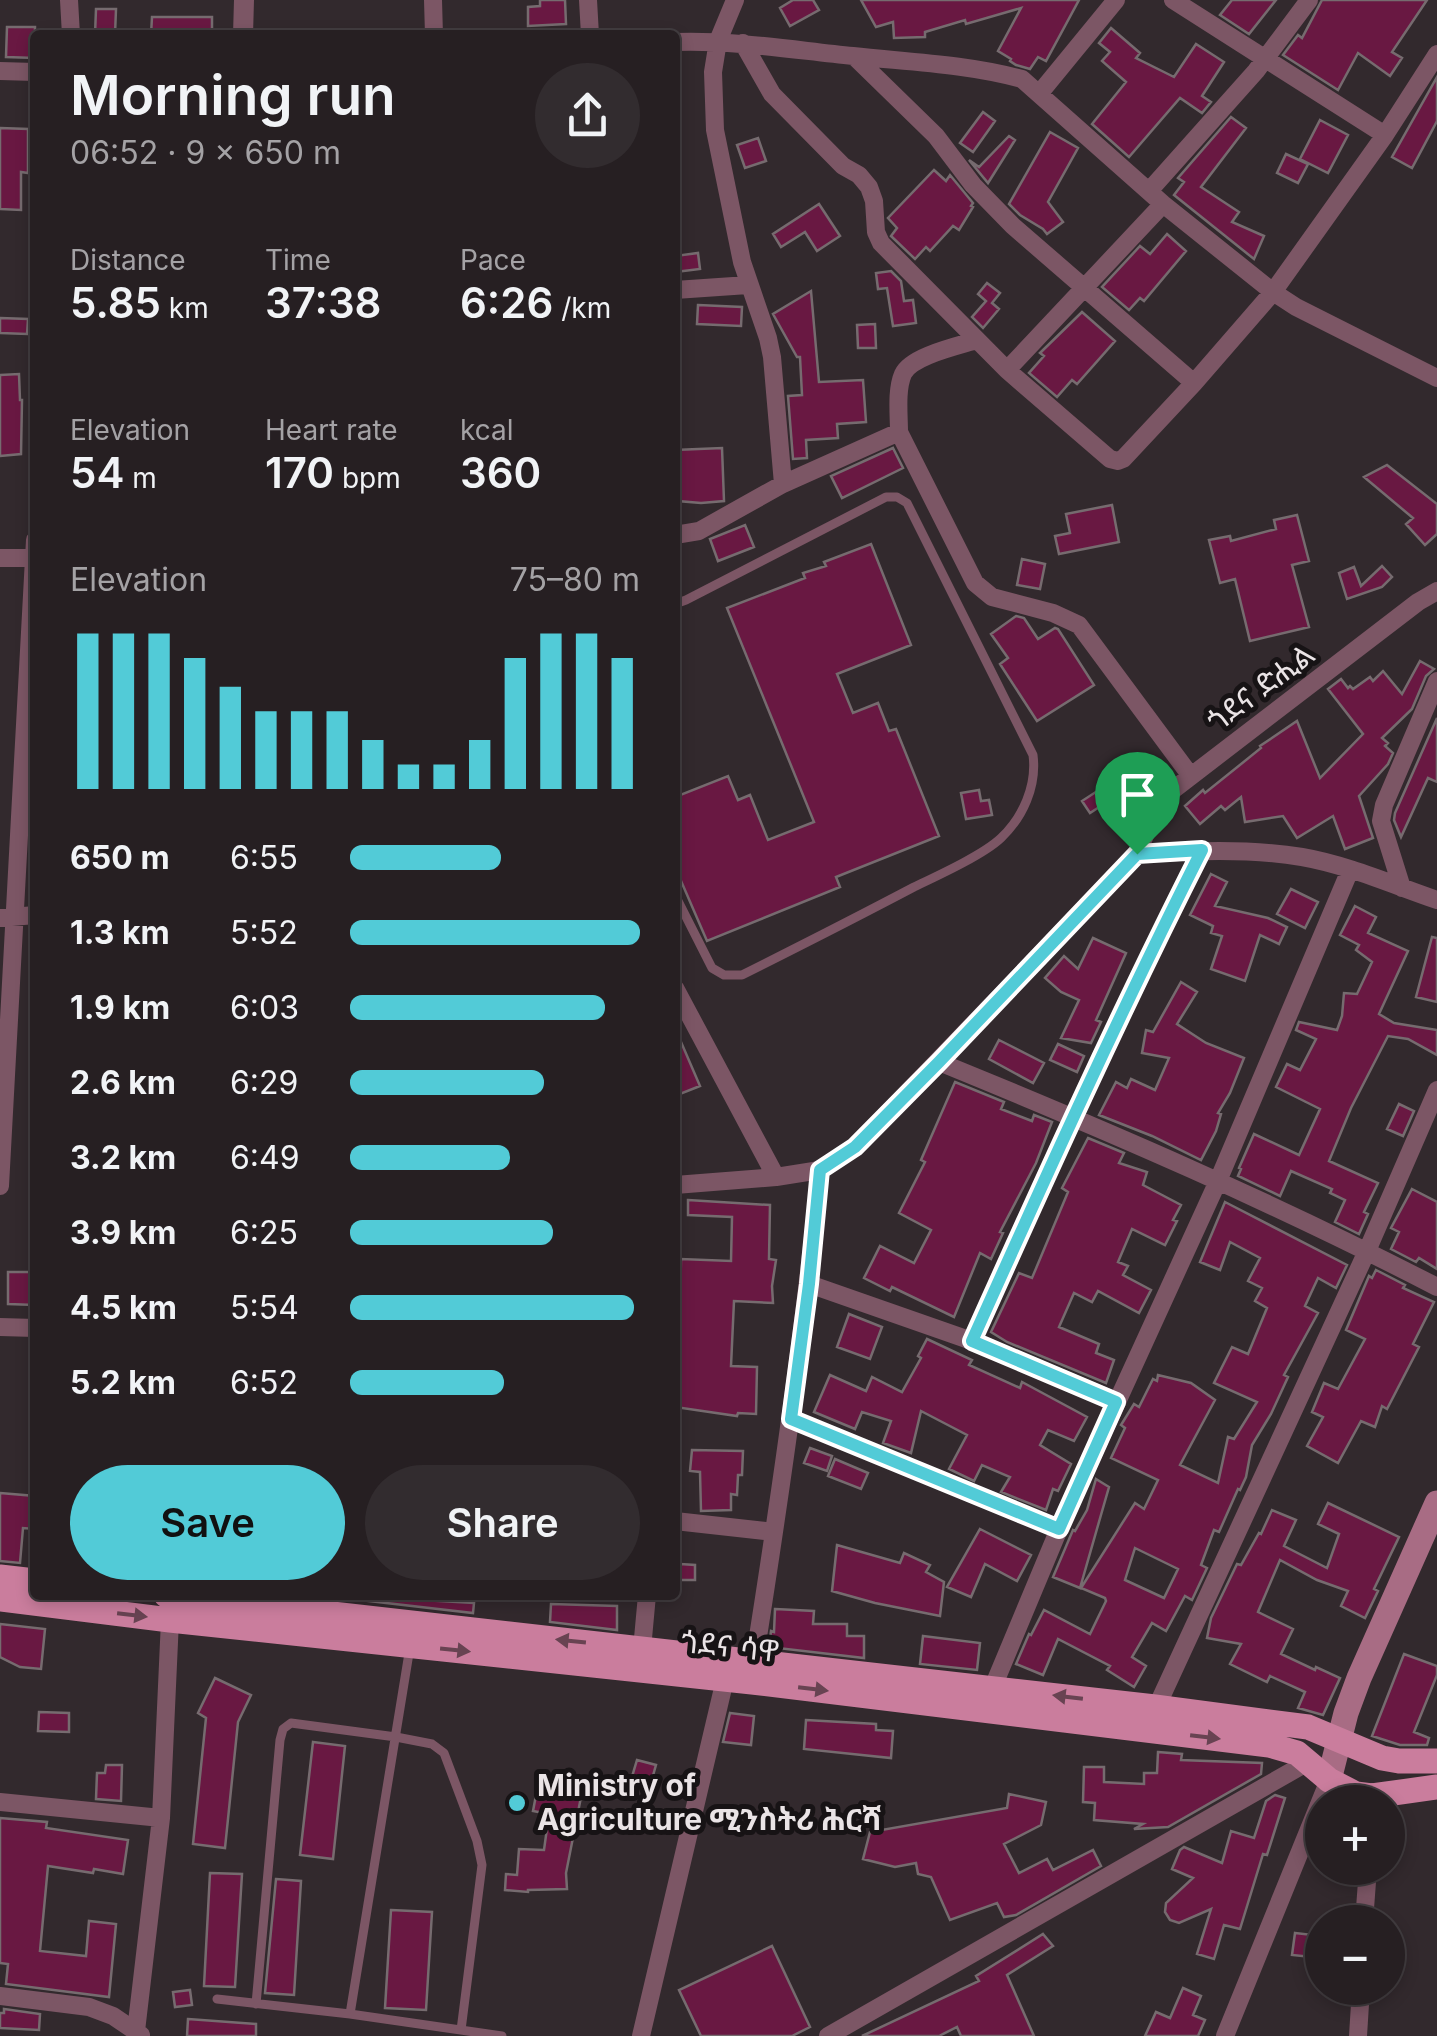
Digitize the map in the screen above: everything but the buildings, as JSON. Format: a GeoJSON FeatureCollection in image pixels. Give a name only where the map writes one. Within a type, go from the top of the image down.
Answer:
{"type":"FeatureCollection","features":[{"type":"Feature","properties":{"kind":"main road"},"geometry":{"type":"LineString","coordinates":[[1329,1780],[1360,1678],[1437,1503]]}},
{"type":"Feature","properties":{"kind":"main road"},"geometry":{"type":"LineString","coordinates":[[0,1577],[30,1580]]}},
{"type":"Feature","properties":{"kind":"main road","name":"ጎደና ሳዋ"},"geometry":{"type":"LineString","coordinates":[[0,1599],[30,1599]]}},
{"type":"Feature","properties":{"kind":"main road","name":"ጎደና ሳዋ"},"geometry":{"type":"LineString","coordinates":[[84,1600],[169,1601],[411,1635],[736,1666],[1151,1719],[1308,1727],[1382,1758],[1399,1762],[1437,1760]]}},
{"type":"Feature","properties":{"kind":"main road","name":"ጎደና ሳዋ"},"geometry":{"type":"LineString","coordinates":[[411,1635],[642,1649],[736,1666]]}},
{"type":"Feature","properties":{"kind":"main road","name":"ጎደና ሳዋ"},"geometry":{"type":"LineString","coordinates":[[1151,1719],[1297,1754],[1339,1785]]}},
{"type":"Feature","properties":{"kind":"main road","name":"ጎደና ሳዋ"},"geometry":{"type":"LineString","coordinates":[[1405,1793],[1437,1787]]}},
{"type":"Feature","properties":{"kind":"street"},"geometry":{"type":"LineString","coordinates":[[69,0],[71,30]]}},
{"type":"Feature","properties":{"kind":"street"},"geometry":{"type":"LineString","coordinates":[[243,30],[244,0]]}},
{"type":"Feature","properties":{"kind":"street"},"geometry":{"type":"LineString","coordinates":[[433,0],[434,30]]}},
{"type":"Feature","properties":{"kind":"street"},"geometry":{"type":"LineString","coordinates":[[588,0],[590,30]]}},
{"type":"Feature","properties":{"kind":"street"},"geometry":{"type":"LineString","coordinates":[[734,0],[718,41],[713,72],[715,130],[742,262],[772,357],[783,484]]}},
{"type":"Feature","properties":{"kind":"street"},"geometry":{"type":"LineString","coordinates":[[1039,94],[1116,0]]}},
{"type":"Feature","properties":{"kind":"street"},"geometry":{"type":"LineString","coordinates":[[1173,0],[1385,134]]}},
{"type":"Feature","properties":{"kind":"street"},"geometry":{"type":"LineString","coordinates":[[1007,370],[1084,287],[1309,0]]}},
{"type":"Feature","properties":{"kind":"street"},"geometry":{"type":"LineString","coordinates":[[680,42],[744,43],[997,73],[1022,80],[1273,292],[1437,378]]}},
{"type":"Feature","properties":{"kind":"street"},"geometry":{"type":"LineString","coordinates":[[744,43],[772,94],[869,187],[881,243],[1007,370],[1118,462],[1273,292],[1437,54]]}},
{"type":"Feature","properties":{"kind":"street"},"geometry":{"type":"LineString","coordinates":[[856,56],[936,136],[973,186],[1013,226],[1194,383]]}},
{"type":"Feature","properties":{"kind":"street"},"geometry":{"type":"LineString","coordinates":[[0,71],[30,72]]}},
{"type":"Feature","properties":{"kind":"street"},"geometry":{"type":"LineString","coordinates":[[680,290],[748,285]]}},
{"type":"Feature","properties":{"kind":"street"},"geometry":{"type":"LineString","coordinates":[[976,340],[907,367],[901,382],[898,432],[975,583],[992,597],[1054,612],[1079,626],[1190,775]]}},
{"type":"Feature","properties":{"kind":"street"},"geometry":{"type":"LineString","coordinates":[[680,535],[699,531],[783,484],[898,432]]}},
{"type":"Feature","properties":{"kind":"street"},"geometry":{"type":"LineString","coordinates":[[0,558],[30,558]]}},
{"type":"Feature","properties":{"kind":"street","name":"ጎደና ድሒል"},"geometry":{"type":"LineString","coordinates":[[680,1186],[820,1170],[855,1147],[1137,854],[1168,793],[1437,591]]}},
{"type":"Feature","properties":{"kind":"street"},"geometry":{"type":"LineString","coordinates":[[0,1186],[7,917],[30,622]]}},
{"type":"Feature","properties":{"kind":"street"},"geometry":{"type":"LineString","coordinates":[[1402,888],[1381,822],[1384,805],[1437,681]]}},
{"type":"Feature","properties":{"kind":"street"},"geometry":{"type":"LineString","coordinates":[[972,1341],[1072,1117],[1202,850]]}},
{"type":"Feature","properties":{"kind":"street"},"geometry":{"type":"LineString","coordinates":[[1137,854],[1226,850],[1304,857],[1437,900]]}},
{"type":"Feature","properties":{"kind":"street"},"geometry":{"type":"LineString","coordinates":[[988,1699],[1059,1529],[1218,1181],[1350,870]]}},
{"type":"Feature","properties":{"kind":"street"},"geometry":{"type":"LineString","coordinates":[[680,997],[776,1177]]}},
{"type":"Feature","properties":{"kind":"street"},"geometry":{"type":"LineString","coordinates":[[939,1062],[1218,1181],[1437,1287]]}},
{"type":"Feature","properties":{"kind":"street"},"geometry":{"type":"LineString","coordinates":[[1151,1719],[1437,1090]]}},
{"type":"Feature","properties":{"kind":"street"},"geometry":{"type":"LineString","coordinates":[[641,2036],[774,1532],[809,1284],[820,1170]]}},
{"type":"Feature","properties":{"kind":"street"},"geometry":{"type":"LineString","coordinates":[[809,1284],[972,1341],[1116,1402]]}},
{"type":"Feature","properties":{"kind":"street"},"geometry":{"type":"LineString","coordinates":[[0,1327],[30,1328]]}},
{"type":"Feature","properties":{"kind":"street"},"geometry":{"type":"LineString","coordinates":[[791,1419],[1059,1529]]}},
{"type":"Feature","properties":{"kind":"street"},"geometry":{"type":"LineString","coordinates":[[680,1522],[774,1532]]}},
{"type":"Feature","properties":{"kind":"street"},"geometry":{"type":"LineString","coordinates":[[642,1649],[647,1600]]}},
{"type":"Feature","properties":{"kind":"street"},"geometry":{"type":"LineString","coordinates":[[0,1996],[89,2008],[113,2016],[139,2034],[161,1818],[169,1601]]}},
{"type":"Feature","properties":{"kind":"street"},"geometry":{"type":"LineString","coordinates":[[828,2036],[1308,1762]]}},
{"type":"Feature","properties":{"kind":"street"},"geometry":{"type":"LineString","coordinates":[[1225,2036],[1329,1780]]}},
{"type":"Feature","properties":{"kind":"street"},"geometry":{"type":"LineString","coordinates":[[0,1802],[161,1818]]}},
{"type":"Feature","properties":{"kind":"street"},"geometry":{"type":"LineString","coordinates":[[1358,2036],[1360,2005]]}},
{"type":"Feature","properties":{"kind":"lane"},"geometry":{"type":"LineString","coordinates":[[680,602],[886,497],[897,497],[907,503],[1035,769],[1032,789],[1019,816],[999,840],[742,975],[724,975],[712,968],[680,905]]}},
{"type":"Feature","properties":{"kind":"lane"},"geometry":{"type":"LineString","coordinates":[[350,2014],[411,1635]]}},
{"type":"Feature","properties":{"kind":"lane"},"geometry":{"type":"LineString","coordinates":[[256,2004],[280,1740],[283,1728],[291,1723],[432,1744],[444,1753],[482,1865],[460,2030]]}},
{"type":"Feature","properties":{"kind":"lane"},"geometry":{"type":"LineString","coordinates":[[217,2000],[502,2036]]}},
{"type":"Feature","properties":{"kind":"place","name":"Ministry of Agriculture ሚንስትሪ ሕርሻ"},"geometry":{"type":"Point","coordinates":[517,1803]}},
{"type":"Feature","properties":{"kind":"route"},"geometry":{"type":"LineString","coordinates":[[1202,850],[1072,1117],[972,1341],[1116,1402],[1059,1529],[791,1419],[820,1170],[855,1147],[1137,854],[1202,850]]}}]}
